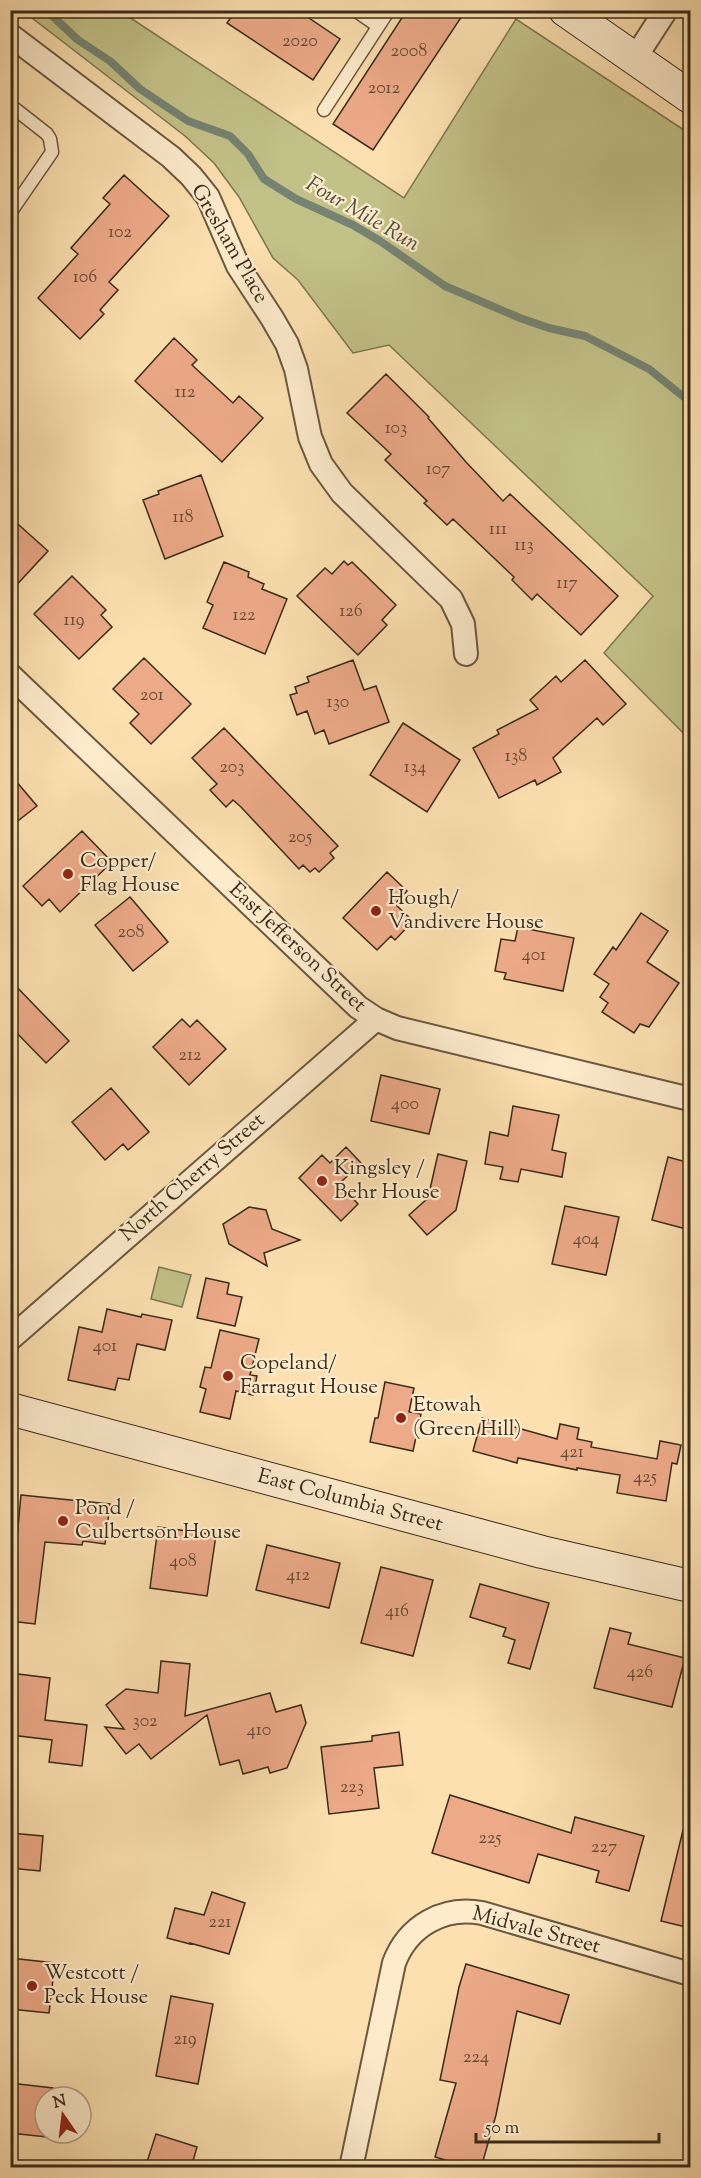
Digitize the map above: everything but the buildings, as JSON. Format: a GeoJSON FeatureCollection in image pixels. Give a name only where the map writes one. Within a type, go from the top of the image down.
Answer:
{"type":"FeatureCollection","features":[{"type":"Feature","properties":{"kind":"street"},"geometry":{"type":"LineString","coordinates":[[564,10],[690,97]]}},
{"type":"Feature","properties":{"kind":"street"},"geometry":{"type":"LineString","coordinates":[[635,58],[666,10]]}},
{"type":"Feature","properties":{"kind":"street","name":"Gresham Place"},"geometry":{"type":"LineString","coordinates":[[13,42],[171,157],[208,197],[238,266],[278,328],[292,356],[306,423],[321,464],[342,493],[451,598],[463,624],[466,654]]}},
{"type":"Feature","properties":{"kind":"street","name":"East Jefferson Street"},"geometry":{"type":"LineString","coordinates":[[10,675],[351,1000],[376,1019],[397,1029],[690,1099]]}},
{"type":"Feature","properties":{"kind":"street","name":"North Cherry Street"},"geometry":{"type":"LineString","coordinates":[[10,1339],[376,1019]]}},
{"type":"Feature","properties":{"kind":"street","name":"East Columbia Street"},"geometry":{"type":"LineString","coordinates":[[10,1409],[542,1552],[690,1586]]}},
{"type":"Feature","properties":{"kind":"street","name":"Midvale Street"},"geometry":{"type":"LineString","coordinates":[[351,2168],[394,1963],[400,1947],[420,1926],[458,1911],[482,1913],[690,1974]]}},
{"type":"Feature","properties":{"kind":"lane"},"geometry":{"type":"LineString","coordinates":[[355,10],[378,26]]}},
{"type":"Feature","properties":{"kind":"lane"},"geometry":{"type":"LineString","coordinates":[[324,110],[389,10]]}},
{"type":"Feature","properties":{"kind":"lane"},"geometry":{"type":"LineString","coordinates":[[10,105],[47,134],[52,152],[10,213]]}},
{"type":"Feature","properties":{"kind":"shaded area"},"geometry":{"type":"Polygon","coordinates":[[[23,11],[120,11],[404,198],[516,19],[690,134],[690,740],[604,653],[653,596],[389,345],[353,353],[298,280],[273,258],[239,197],[214,163],[185,136],[23,11]]]}},
{"type":"Feature","properties":{"kind":"shaded area"},"geometry":{"type":"Polygon","coordinates":[[[159,1267],[191,1275],[182,1307],[151,1299],[159,1267]]]}},
{"type":"Feature","properties":{"kind":"waterway","name":"Four Mile Run"},"geometry":{"type":"LineString","coordinates":[[46,10],[78,40],[110,61],[140,89],[188,121],[230,136],[248,154],[264,179],[296,199],[353,225],[445,286],[520,318],[549,328],[585,336],[649,369],[690,402]]}},
{"type":"Feature","properties":{"kind":"place","name":"Copper/ Flag House"},"geometry":{"type":"Point","coordinates":[68,874]}},
{"type":"Feature","properties":{"kind":"place","name":"Hough/ Vandivere House"},"geometry":{"type":"Point","coordinates":[376,911]}},
{"type":"Feature","properties":{"kind":"place","name":"Kingsley / Behr House"},"geometry":{"type":"Point","coordinates":[322,1181]}},
{"type":"Feature","properties":{"kind":"place","name":"Copeland/ Farragut House"},"geometry":{"type":"Point","coordinates":[228,1376]}},
{"type":"Feature","properties":{"kind":"place","name":"Etowah (Green Hill)"},"geometry":{"type":"Point","coordinates":[401,1418]}},
{"type":"Feature","properties":{"kind":"place","name":"Pond / Culbertson House"},"geometry":{"type":"Point","coordinates":[63,1521]}},
{"type":"Feature","properties":{"kind":"place","name":"Westcott / Peck House"},"geometry":{"type":"Point","coordinates":[32,1986]}}]}
